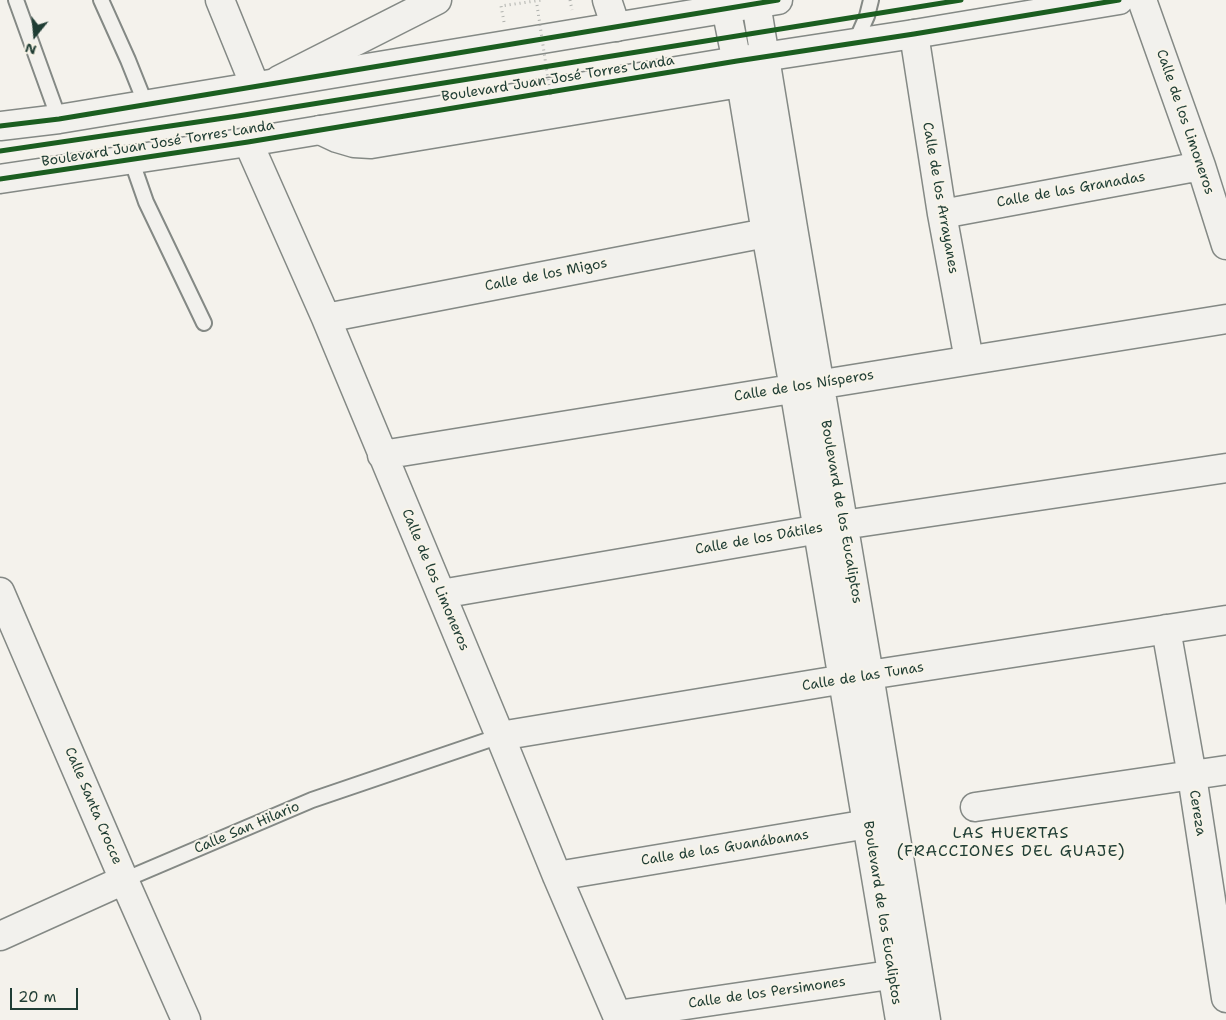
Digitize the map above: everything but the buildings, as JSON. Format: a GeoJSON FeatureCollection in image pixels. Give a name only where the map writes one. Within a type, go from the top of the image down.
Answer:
{"type":"FeatureCollection","features":[{"type":"Feature","properties":{"kind":"street"},"geometry":{"type":"LineString","coordinates":[[220,0],[263,85]]}},
{"type":"Feature","properties":{"kind":"street"},"geometry":{"type":"LineString","coordinates":[[263,85],[437,0]]}},
{"type":"Feature","properties":{"kind":"street"},"geometry":{"type":"LineString","coordinates":[[607,0],[616,27]]}},
{"type":"Feature","properties":{"kind":"street","name":"Boulevard Juan José Torres Landa"},"geometry":{"type":"LineString","coordinates":[[0,179],[320,130],[739,72],[767,67],[855,42],[1118,0]]}},
{"type":"Feature","properties":{"kind":"street","name":"Calle de los Limoneros"},"geometry":{"type":"LineString","coordinates":[[1142,0],[1201,166],[1226,245]]}},
{"type":"Feature","properties":{"kind":"street"},"geometry":{"type":"LineString","coordinates":[[0,126],[146,105],[767,2]]}},
{"type":"Feature","properties":{"kind":"street","name":"Boulevard de los Eucaliptos"},"geometry":{"type":"LineString","coordinates":[[767,2],[767,67],[806,386],[905,972],[926,1020]]}},
{"type":"Feature","properties":{"kind":"street","name":"Boulevard de los Eucaliptos"},"geometry":{"type":"LineString","coordinates":[[726,8],[739,72],[766,233],[806,386]]}},
{"type":"Feature","properties":{"kind":"street","name":"Calle de los Arrayanes"},"geometry":{"type":"LineString","coordinates":[[914,34],[942,214],[969,360]]}},
{"type":"Feature","properties":{"kind":"street","name":"Calle de los Limoneros"},"geometry":{"type":"LineString","coordinates":[[248,142],[326,318],[557,876],[618,1017]]}},
{"type":"Feature","properties":{"kind":"street","name":"Calle de las Granadas"},"geometry":{"type":"LineString","coordinates":[[942,214],[1201,166]]}},
{"type":"Feature","properties":{"kind":"street","name":"Calle de los Migos"},"geometry":{"type":"LineString","coordinates":[[326,318],[766,233]]}},
{"type":"Feature","properties":{"kind":"street","name":"Calle de los Nísperos"},"geometry":{"type":"LineString","coordinates":[[382,455],[1226,319]]}},
{"type":"Feature","properties":{"kind":"street","name":"Calle de los Dátiles"},"geometry":{"type":"LineString","coordinates":[[441,594],[830,527],[1226,468]]}},
{"type":"Feature","properties":{"kind":"street","name":"Calle Santa Crocce"},"geometry":{"type":"LineString","coordinates":[[0,592],[186,1020]]}},
{"type":"Feature","properties":{"kind":"street","name":"Calle de las Tunas"},"geometry":{"type":"LineString","coordinates":[[500,736],[1226,620]]}},
{"type":"Feature","properties":{"kind":"street","name":"Cereza"},"geometry":{"type":"LineString","coordinates":[[1166,629],[1192,776],[1220,917],[1226,998]]}},
{"type":"Feature","properties":{"kind":"street"},"geometry":{"type":"LineString","coordinates":[[975,807],[1226,770]]}},
{"type":"Feature","properties":{"kind":"street","name":"Calle de las Guanábanas"},"geometry":{"type":"LineString","coordinates":[[557,876],[880,822]]}},
{"type":"Feature","properties":{"kind":"street","name":"Calle San Hilario"},"geometry":{"type":"LineString","coordinates":[[0,936],[124,880]]}},
{"type":"Feature","properties":{"kind":"street","name":"Boulevard de los Eucaliptos"},"geometry":{"type":"LineString","coordinates":[[900,1020],[905,972]]}},
{"type":"Feature","properties":{"kind":"street","name":"Calle de los Persimones"},"geometry":{"type":"LineString","coordinates":[[618,1017],[905,972]]}},
{"type":"Feature","properties":{"kind":"lane"},"geometry":{"type":"LineString","coordinates":[[16,0],[59,119]]}},
{"type":"Feature","properties":{"kind":"lane"},"geometry":{"type":"LineString","coordinates":[[101,0],[146,105]]}},
{"type":"Feature","properties":{"kind":"lane"},"geometry":{"type":"LineString","coordinates":[[855,42],[867,16],[871,0]]}},
{"type":"Feature","properties":{"kind":"lane"},"geometry":{"type":"LineString","coordinates":[[131,159],[146,202],[204,324]]}},
{"type":"Feature","properties":{"kind":"lane","name":"Calle San Hilario"},"geometry":{"type":"LineString","coordinates":[[124,880],[312,800],[500,736]]}},
{"type":"Feature","properties":{"kind":"path"},"geometry":{"type":"LineString","coordinates":[[501,6],[537,3],[542,0]]}},
{"type":"Feature","properties":{"kind":"path"},"geometry":{"type":"LineString","coordinates":[[537,3],[551,99]]}},
{"type":"Feature","properties":{"kind":"path"},"geometry":{"type":"LineString","coordinates":[[538,68],[548,66]]}},
{"type":"Feature","properties":{"kind":"cycle path"},"geometry":{"type":"LineString","coordinates":[[0,126],[59,119],[778,0]]}},
{"type":"Feature","properties":{"kind":"cycle path"},"geometry":{"type":"LineString","coordinates":[[0,151],[238,116],[961,0]]}},
{"type":"Feature","properties":{"kind":"cycle path"},"geometry":{"type":"LineString","coordinates":[[0,179],[248,142],[1119,0]]}},
{"type":"Feature","properties":{"kind":"district","name":"LAS HUERTAS (FRACCIONES DEL GUAJE)"},"geometry":{"type":"Point","coordinates":[1011,843]}}]}
